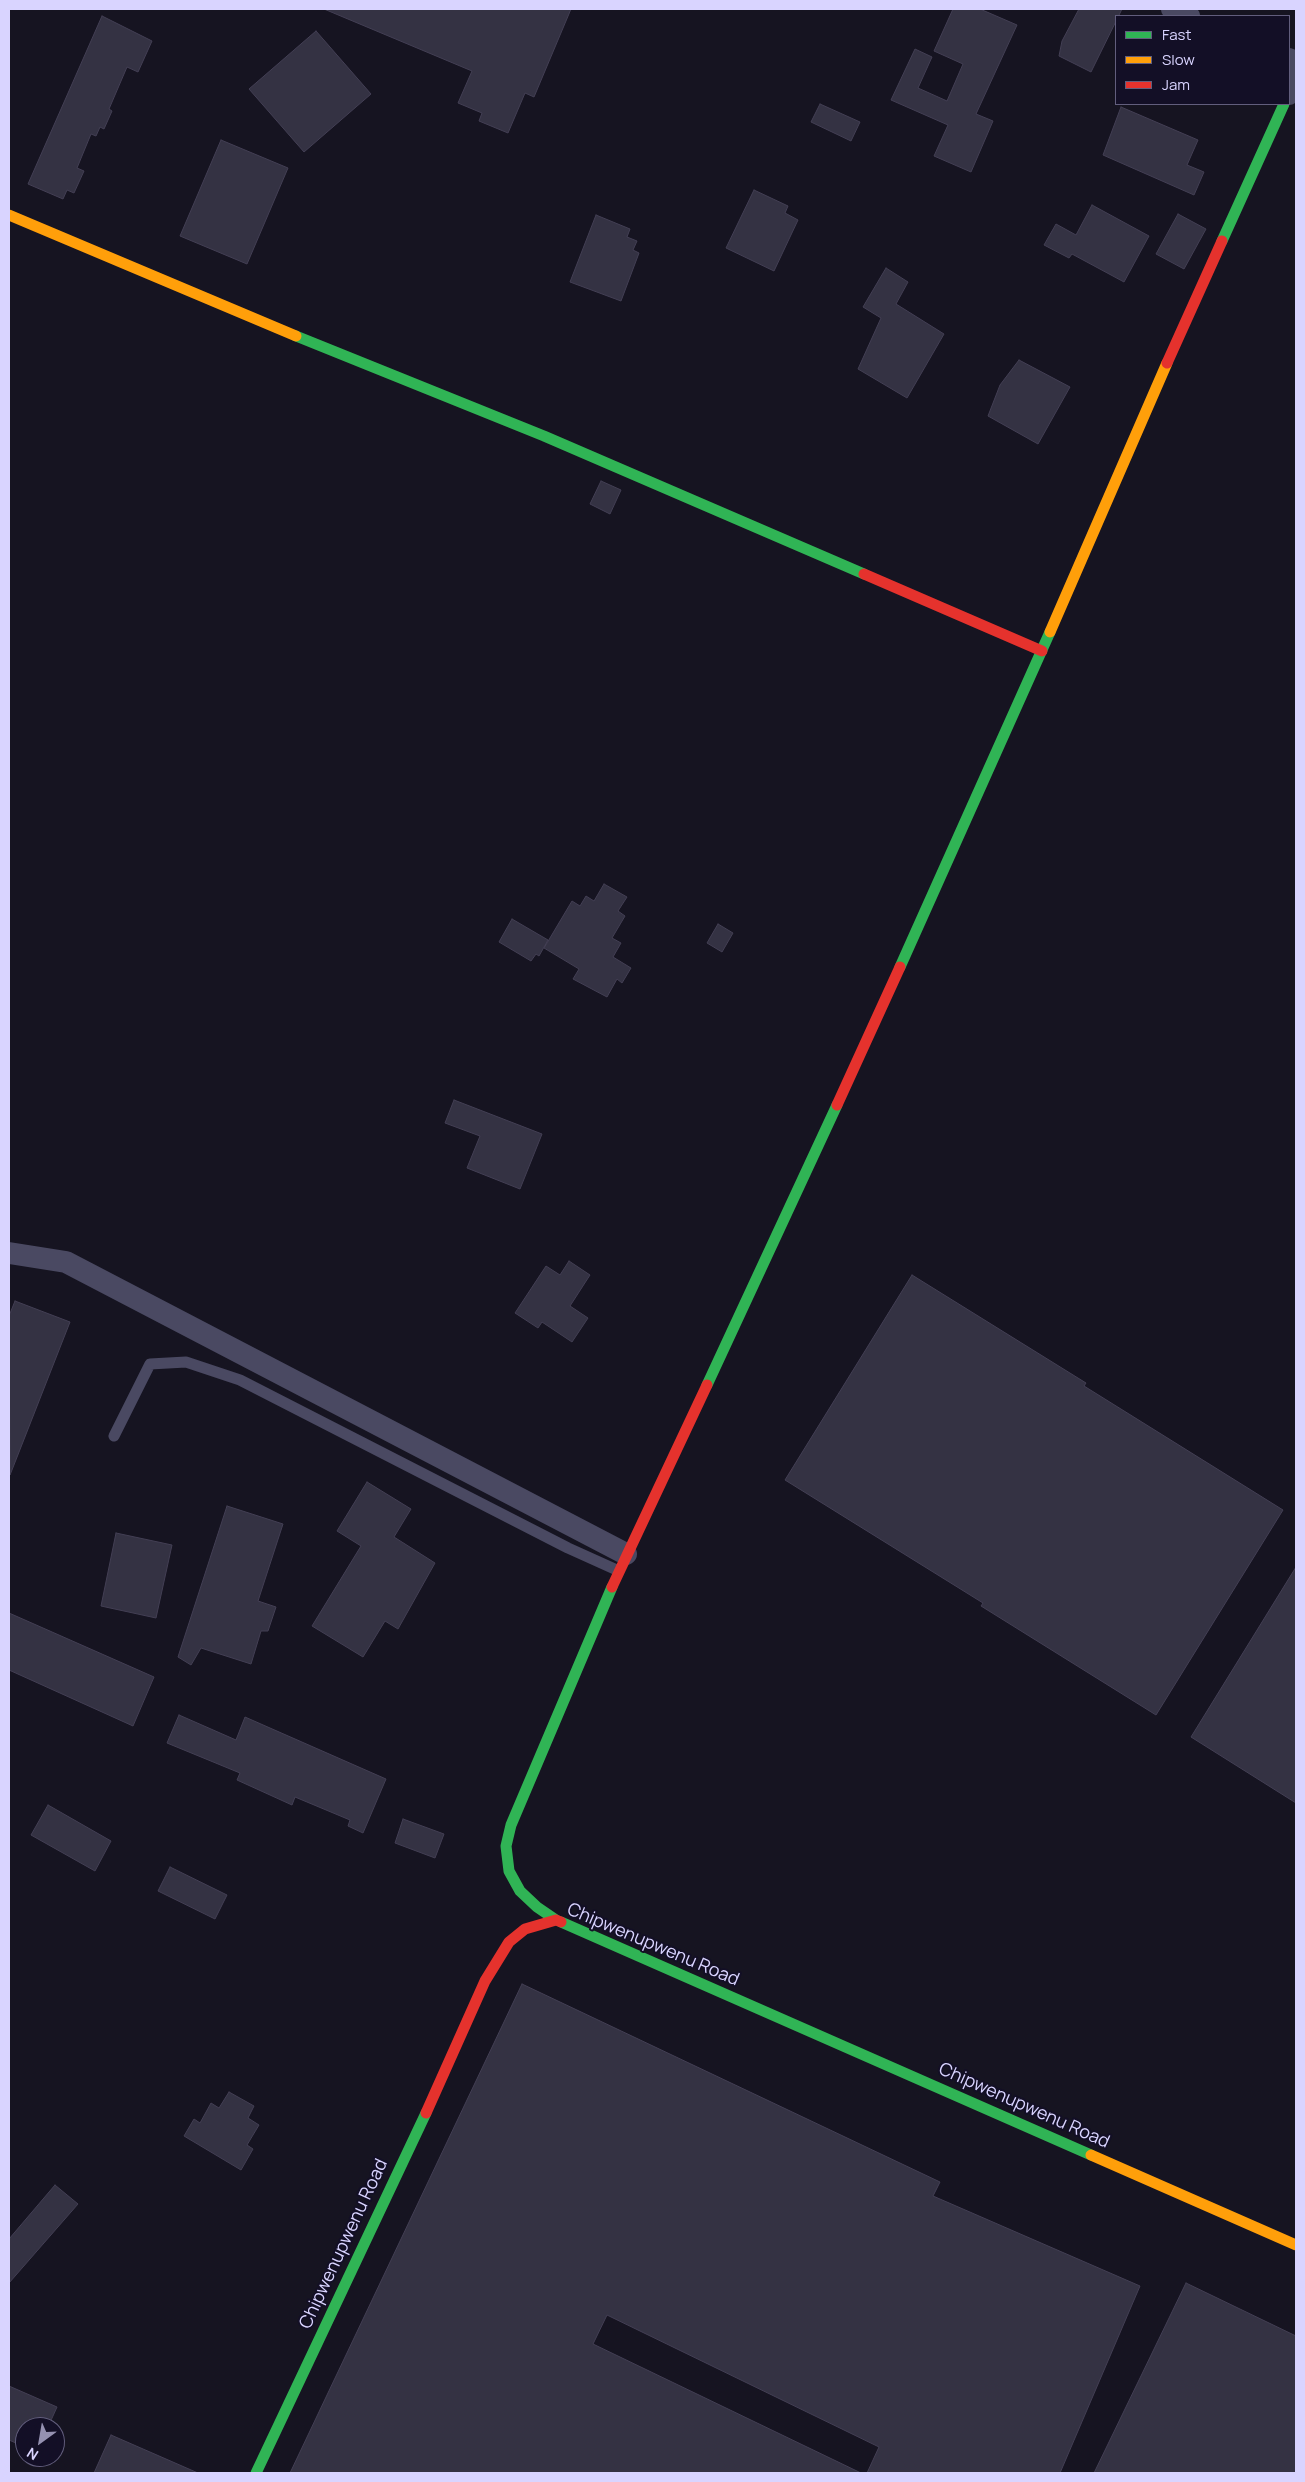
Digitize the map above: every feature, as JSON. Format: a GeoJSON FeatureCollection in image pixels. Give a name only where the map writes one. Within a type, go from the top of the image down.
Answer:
{"type":"FeatureCollection","features":[{"type":"Feature","properties":{"kind":"street"},"geometry":{"type":"LineString","coordinates":[[1172,9],[1187,15]]}},
{"type":"Feature","properties":{"kind":"street"},"geometry":{"type":"LineString","coordinates":[[1290,92],[1296,78]]}},
{"type":"Feature","properties":{"kind":"street"},"geometry":{"type":"LineString","coordinates":[[556,1920],[537,1907],[520,1891],[509,1871],[506,1846],[511,1825],[622,1562],[781,1230],[1042,651],[1160,379],[1284,105]]}},
{"type":"Feature","properties":{"kind":"street"},"geometry":{"type":"LineString","coordinates":[[9,215],[322,347],[544,436],[1042,651]]}},
{"type":"Feature","properties":{"kind":"street"},"geometry":{"type":"LineString","coordinates":[[9,1253],[66,1262],[622,1562]]}},
{"type":"Feature","properties":{"kind":"street","name":"Chipwenupwenu Road"},"geometry":{"type":"LineString","coordinates":[[256,2473],[470,2018],[484,1981],[509,1942],[526,1929],[556,1920],[1296,2245]]}},
{"type":"Feature","properties":{"kind":"lane"},"geometry":{"type":"LineString","coordinates":[[114,1436],[150,1364],[186,1362],[240,1380],[568,1548],[622,1562]]}},
{"type":"Feature","properties":{"kind":"building"},"geometry":{"type":"Polygon","coordinates":[[[324,9],[571,9],[534,97],[525,93],[508,133],[479,121],[482,113],[458,103],[472,71],[324,9]]]}},
{"type":"Feature","properties":{"kind":"building"},"geometry":{"type":"Polygon","coordinates":[[[953,9],[980,9],[1017,25],[976,114],[993,121],[971,172],[934,156],[948,125],[891,100],[915,49],[932,57],[918,88],[947,101],[963,64],[934,51],[953,9]]]}},
{"type":"Feature","properties":{"kind":"building"},"geometry":{"type":"Polygon","coordinates":[[[1079,9],[1122,9],[1119,15],[1115,15],[1115,23],[1091,72],[1059,56],[1062,41],[1079,9]]]}},
{"type":"Feature","properties":{"kind":"building"},"geometry":{"type":"Polygon","coordinates":[[[102,16],[152,41],[138,72],[127,67],[109,109],[112,111],[104,129],[100,127],[96,136],[91,134],[77,168],[84,171],[74,193],[67,190],[63,199],[28,184],[102,16]]]}},
{"type":"Feature","properties":{"kind":"building"},"geometry":{"type":"Polygon","coordinates":[[[316,31],[371,94],[304,152],[249,89],[316,31]]]}},
{"type":"Feature","properties":{"kind":"building"},"geometry":{"type":"Polygon","coordinates":[[[820,104],[860,122],[851,141],[811,122],[820,104]]]}},
{"type":"Feature","properties":{"kind":"building"},"geometry":{"type":"Polygon","coordinates":[[[1121,107],[1198,140],[1187,165],[1204,172],[1194,195],[1103,155],[1121,107]]]}},
{"type":"Feature","properties":{"kind":"building"},"geometry":{"type":"Polygon","coordinates":[[[221,140],[288,168],[247,264],[180,236],[221,140]]]}},
{"type":"Feature","properties":{"kind":"building"},"geometry":{"type":"Polygon","coordinates":[[[754,190],[788,206],[785,213],[798,220],[774,271],[726,248],[754,190]]]}},
{"type":"Feature","properties":{"kind":"building"},"geometry":{"type":"Polygon","coordinates":[[[1092,205],[1149,236],[1124,282],[1072,254],[1069,258],[1044,245],[1056,224],[1076,235],[1092,205]]]}},
{"type":"Feature","properties":{"kind":"building"},"geometry":{"type":"Polygon","coordinates":[[[1178,214],[1206,229],[1184,269],[1156,254],[1178,214]]]}},
{"type":"Feature","properties":{"kind":"building"},"geometry":{"type":"Polygon","coordinates":[[[596,215],[630,229],[627,237],[637,241],[633,250],[639,253],[621,301],[570,282],[596,215]]]}},
{"type":"Feature","properties":{"kind":"building"},"geometry":{"type":"Polygon","coordinates":[[[886,268],[908,282],[896,304],[944,334],[907,398],[858,369],[881,318],[863,307],[886,268]]]}},
{"type":"Feature","properties":{"kind":"building"},"geometry":{"type":"Polygon","coordinates":[[[1019,360],[1070,387],[1038,444],[988,416],[1000,385],[1019,360]]]}},
{"type":"Feature","properties":{"kind":"building"},"geometry":{"type":"Polygon","coordinates":[[[601,481],[621,490],[610,514],[590,504],[601,481]]]}},
{"type":"Feature","properties":{"kind":"building"},"geometry":{"type":"Polygon","coordinates":[[[604,884],[627,897],[618,911],[625,916],[612,938],[621,943],[613,957],[631,968],[622,983],[617,979],[607,997],[573,979],[579,969],[544,948],[572,901],[580,906],[586,896],[594,901],[604,884]]]}},
{"type":"Feature","properties":{"kind":"building"},"geometry":{"type":"Polygon","coordinates":[[[512,919],[548,940],[539,956],[536,954],[531,961],[499,942],[512,919]]]}},
{"type":"Feature","properties":{"kind":"building"},"geometry":{"type":"Polygon","coordinates":[[[718,924],[733,933],[722,952],[707,943],[718,924]]]}},
{"type":"Feature","properties":{"kind":"building"},"geometry":{"type":"Polygon","coordinates":[[[454,1100],[542,1134],[520,1189],[467,1168],[480,1136],[445,1123],[454,1100]]]}},
{"type":"Feature","properties":{"kind":"building"},"geometry":{"type":"Polygon","coordinates":[[[569,1261],[590,1275],[570,1306],[588,1318],[572,1342],[542,1322],[538,1328],[515,1313],[546,1266],[560,1275],[569,1261]]]}},
{"type":"Feature","properties":{"kind":"building"},"geometry":{"type":"Polygon","coordinates":[[[912,1275],[1086,1383],[1084,1386],[1283,1510],[1156,1715],[981,1606],[983,1603],[785,1480],[912,1275]]]}},
{"type":"Feature","properties":{"kind":"building"},"geometry":{"type":"Polygon","coordinates":[[[15,1301],[70,1322],[10,1475],[9,1316],[15,1301]]]}},
{"type":"Feature","properties":{"kind":"building"},"geometry":{"type":"Polygon","coordinates":[[[367,1482],[411,1509],[394,1537],[435,1563],[398,1629],[385,1621],[363,1657],[312,1626],[361,1546],[337,1531],[367,1482]]]}},
{"type":"Feature","properties":{"kind":"building"},"geometry":{"type":"Polygon","coordinates":[[[227,1506],[283,1524],[258,1601],[276,1607],[268,1631],[261,1631],[251,1664],[201,1648],[191,1665],[178,1657],[227,1506]]]}},
{"type":"Feature","properties":{"kind":"building"},"geometry":{"type":"Polygon","coordinates":[[[116,1533],[172,1545],[156,1618],[101,1606],[116,1533]]]}},
{"type":"Feature","properties":{"kind":"building"},"geometry":{"type":"Polygon","coordinates":[[[1296,1567],[1296,1803],[1191,1737],[1296,1567]]]}},
{"type":"Feature","properties":{"kind":"building"},"geometry":{"type":"Polygon","coordinates":[[[9,1613],[154,1677],[133,1726],[9,1670],[9,1613]]]}},
{"type":"Feature","properties":{"kind":"building"},"geometry":{"type":"Polygon","coordinates":[[[179,1715],[236,1740],[245,1717],[386,1779],[363,1833],[348,1826],[350,1820],[295,1797],[292,1805],[237,1780],[240,1773],[167,1743],[179,1715]]]}},
{"type":"Feature","properties":{"kind":"building"},"geometry":{"type":"Polygon","coordinates":[[[48,1805],[111,1841],[95,1871],[31,1835],[48,1805]]]}},
{"type":"Feature","properties":{"kind":"building"},"geometry":{"type":"Polygon","coordinates":[[[403,1819],[444,1834],[435,1858],[395,1843],[403,1819]]]}},
{"type":"Feature","properties":{"kind":"building"},"geometry":{"type":"Polygon","coordinates":[[[170,1867],[227,1895],[215,1919],[158,1891],[170,1867]]]}},
{"type":"Feature","properties":{"kind":"building"},"geometry":{"type":"Polygon","coordinates":[[[522,1984],[940,2182],[933,2196],[1140,2286],[1060,2473],[867,2473],[879,2447],[607,2315],[593,2344],[861,2473],[290,2473],[522,1984]]]}},
{"type":"Feature","properties":{"kind":"building"},"geometry":{"type":"Polygon","coordinates":[[[229,2092],[254,2106],[248,2118],[259,2125],[247,2145],[253,2149],[241,2170],[184,2136],[194,2119],[200,2123],[211,2103],[219,2108],[229,2092]]]}},
{"type":"Feature","properties":{"kind":"building"},"geometry":{"type":"Polygon","coordinates":[[[55,2185],[78,2204],[9,2283],[9,2239],[55,2185]]]}},
{"type":"Feature","properties":{"kind":"building"},"geometry":{"type":"Polygon","coordinates":[[[1186,2283],[1296,2336],[1296,2473],[1094,2473],[1186,2283]]]}},
{"type":"Feature","properties":{"kind":"building"},"geometry":{"type":"Polygon","coordinates":[[[9,2386],[57,2407],[52,2417],[15,2417],[15,2443],[9,2440],[9,2386]]]}},
{"type":"Feature","properties":{"kind":"building"},"geometry":{"type":"Polygon","coordinates":[[[111,2435],[198,2473],[94,2473],[111,2435]]]}},
{"type":"Feature","properties":{"kind":"traffic: fast"},"geometry":{"type":"LineString","coordinates":[[1222,241],[1284,105]]}},
{"type":"Feature","properties":{"kind":"traffic: fast"},"geometry":{"type":"LineString","coordinates":[[296,336],[544,436],[864,574]]}},
{"type":"Feature","properties":{"kind":"traffic: fast"},"geometry":{"type":"LineString","coordinates":[[900,967],[1050,632]]}},
{"type":"Feature","properties":{"kind":"traffic: fast"},"geometry":{"type":"LineString","coordinates":[[707,1385],[837,1105]]}},
{"type":"Feature","properties":{"kind":"traffic: fast"},"geometry":{"type":"LineString","coordinates":[[556,1920],[537,1907],[520,1891],[509,1871],[506,1846],[511,1825],[612,1587]]}},
{"type":"Feature","properties":{"kind":"traffic: fast"},"geometry":{"type":"LineString","coordinates":[[561,1922],[1091,2155]]}},
{"type":"Feature","properties":{"kind":"traffic: fast"},"geometry":{"type":"LineString","coordinates":[[256,2473],[426,2113]]}},
{"type":"Feature","properties":{"kind":"traffic: slow"},"geometry":{"type":"LineString","coordinates":[[9,215],[296,336]]}},
{"type":"Feature","properties":{"kind":"traffic: slow"},"geometry":{"type":"LineString","coordinates":[[1050,632],[1167,363]]}},
{"type":"Feature","properties":{"kind":"traffic: slow"},"geometry":{"type":"LineString","coordinates":[[1091,2155],[1296,2245]]}},
{"type":"Feature","properties":{"kind":"traffic: jam"},"geometry":{"type":"LineString","coordinates":[[1167,363],[1222,241]]}},
{"type":"Feature","properties":{"kind":"traffic: jam"},"geometry":{"type":"LineString","coordinates":[[864,574],[1042,651]]}},
{"type":"Feature","properties":{"kind":"traffic: jam"},"geometry":{"type":"LineString","coordinates":[[837,1105],[900,967]]}},
{"type":"Feature","properties":{"kind":"traffic: jam"},"geometry":{"type":"LineString","coordinates":[[612,1587],[707,1385]]}},
{"type":"Feature","properties":{"kind":"traffic: jam"},"geometry":{"type":"LineString","coordinates":[[426,2113],[485,1981],[509,1942],[525,1929],[556,1920],[561,1922]]}}]}
